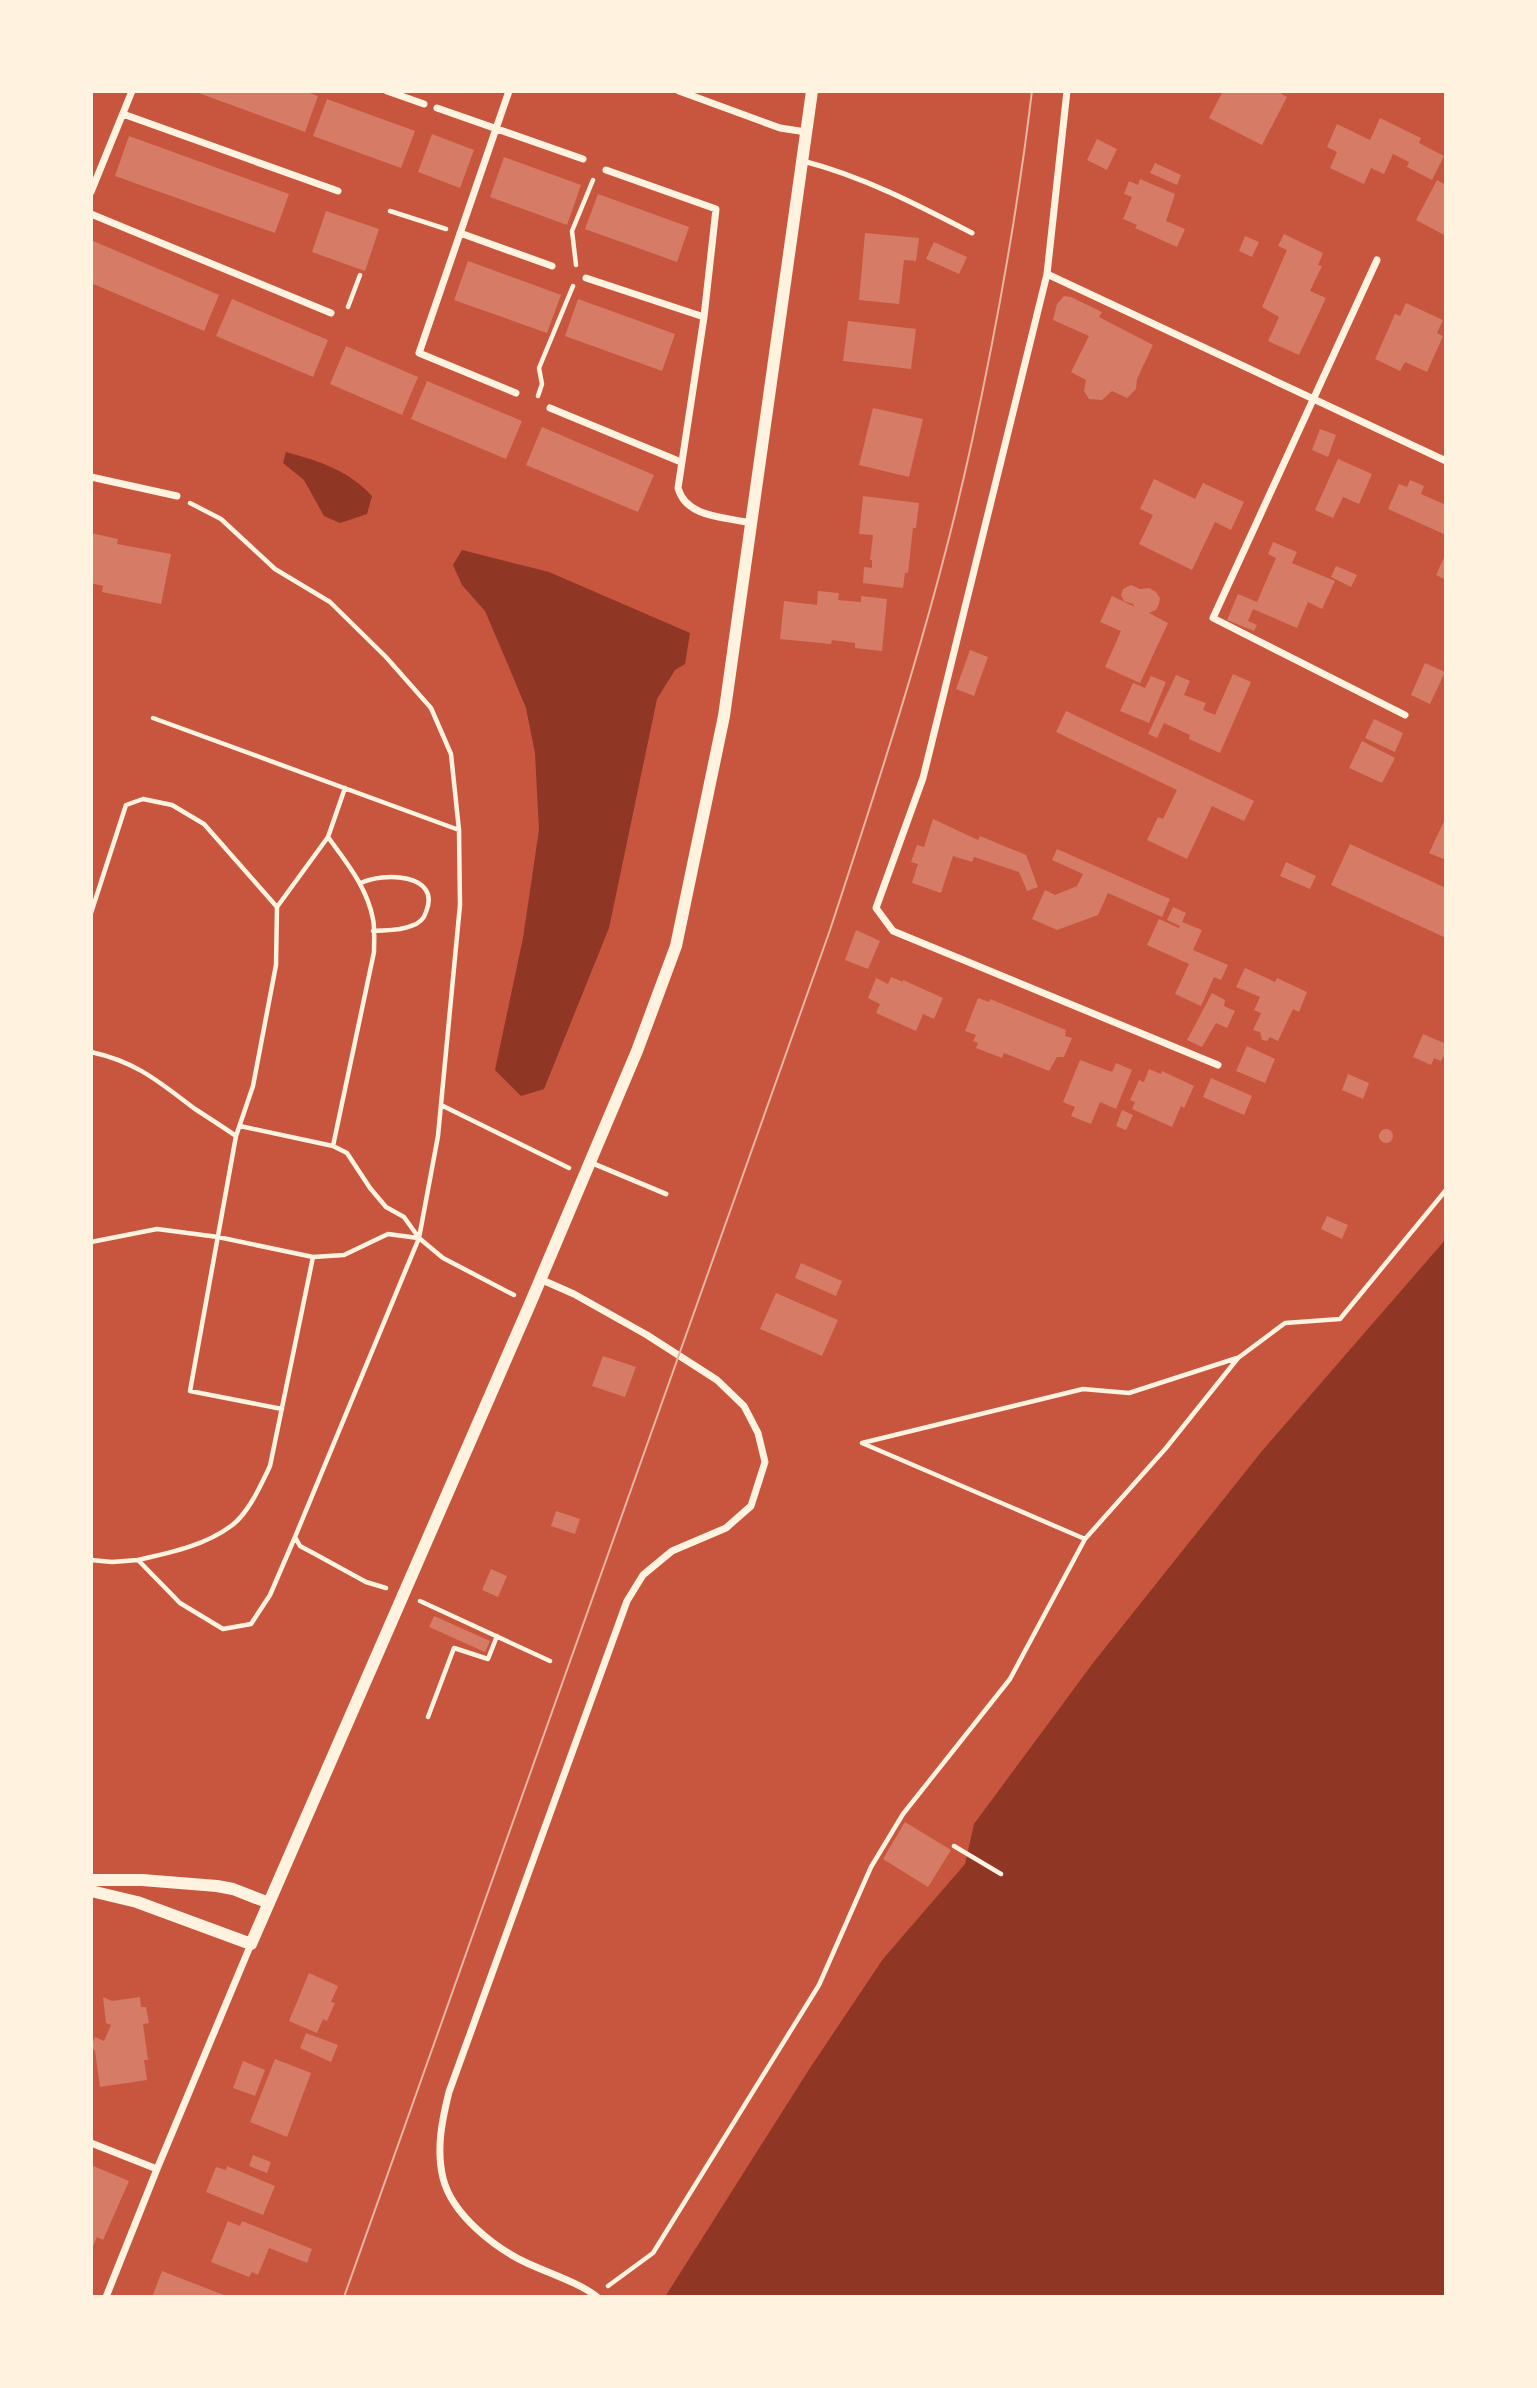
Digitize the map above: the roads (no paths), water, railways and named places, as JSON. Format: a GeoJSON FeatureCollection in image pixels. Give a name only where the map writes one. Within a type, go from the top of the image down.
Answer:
{"type":"FeatureCollection","features":[{"type":"Feature","properties":{"kind":"street"},"geometry":{"type":"LineString","coordinates":[[91,192],[132,91]]}},
{"type":"Feature","properties":{"kind":"street"},"geometry":{"type":"LineString","coordinates":[[387,91],[424,104]]}},
{"type":"Feature","properties":{"kind":"street"},"geometry":{"type":"LineString","coordinates":[[509,91],[419,352],[516,393]]}},
{"type":"Feature","properties":{"kind":"street"},"geometry":{"type":"LineString","coordinates":[[679,91],[780,128],[806,132]]}},
{"type":"Feature","properties":{"kind":"street"},"geometry":{"type":"LineString","coordinates":[[106,2297],[251,1944],[530,1304],[637,1051],[676,946],[724,716],[812,91]]}},
{"type":"Feature","properties":{"kind":"street"},"geometry":{"type":"LineString","coordinates":[[1067,91],[1047,274],[923,778],[876,908],[893,931],[1218,1065]]}},
{"type":"Feature","properties":{"kind":"street"},"geometry":{"type":"LineString","coordinates":[[437,108],[583,159]]}},
{"type":"Feature","properties":{"kind":"street"},"geometry":{"type":"LineString","coordinates":[[122,114],[338,191]]}},
{"type":"Feature","properties":{"kind":"street"},"geometry":{"type":"LineString","coordinates":[[606,170],[716,209],[704,317],[678,488],[687,506],[696,511],[751,523]]}},
{"type":"Feature","properties":{"kind":"street"},"geometry":{"type":"LineString","coordinates":[[91,214],[331,313]]}},
{"type":"Feature","properties":{"kind":"street"},"geometry":{"type":"LineString","coordinates":[[460,233],[552,266]]}},
{"type":"Feature","properties":{"kind":"street"},"geometry":{"type":"LineString","coordinates":[[1377,260],[1213,618],[1405,715]]}},
{"type":"Feature","properties":{"kind":"street"},"geometry":{"type":"LineString","coordinates":[[1047,274],[1446,461]]}},
{"type":"Feature","properties":{"kind":"street"},"geometry":{"type":"LineString","coordinates":[[586,278],[704,317]]}},
{"type":"Feature","properties":{"kind":"street"},"geometry":{"type":"LineString","coordinates":[[550,408],[681,462]]}},
{"type":"Feature","properties":{"kind":"street"},"geometry":{"type":"LineString","coordinates":[[91,477],[177,496]]}},
{"type":"Feature","properties":{"kind":"street"},"geometry":{"type":"LineString","coordinates":[[539,1279],[574,1294],[648,1335],[717,1380],[744,1406],[758,1433],[765,1462],[751,1506],[726,1528],[672,1551],[643,1575],[627,1601],[449,2092],[441,2123],[440,2154],[443,2179],[454,2203],[483,2236],[516,2258],[597,2296]]}},
{"type":"Feature","properties":{"kind":"street"},"geometry":{"type":"LineString","coordinates":[[91,1880],[142,1880],[217,1886],[233,1889],[269,1903]]}},
{"type":"Feature","properties":{"kind":"street"},"geometry":{"type":"LineString","coordinates":[[91,1891],[136,1902],[251,1944]]}},
{"type":"Feature","properties":{"kind":"street"},"geometry":{"type":"LineString","coordinates":[[91,2143],[157,2169]]}},
{"type":"Feature","properties":{"kind":"lane"},"geometry":{"type":"LineString","coordinates":[[803,161],[838,170],[935,213],[972,233]]}},
{"type":"Feature","properties":{"kind":"lane"},"geometry":{"type":"LineString","coordinates":[[589,1162],[666,1195]]}},
{"type":"Feature","properties":{"kind":"tram line"},"geometry":{"type":"LineString","coordinates":[[344,2297],[830,930],[889,748],[942,565],[972,441],[1006,267],[1032,91]]}}]}
